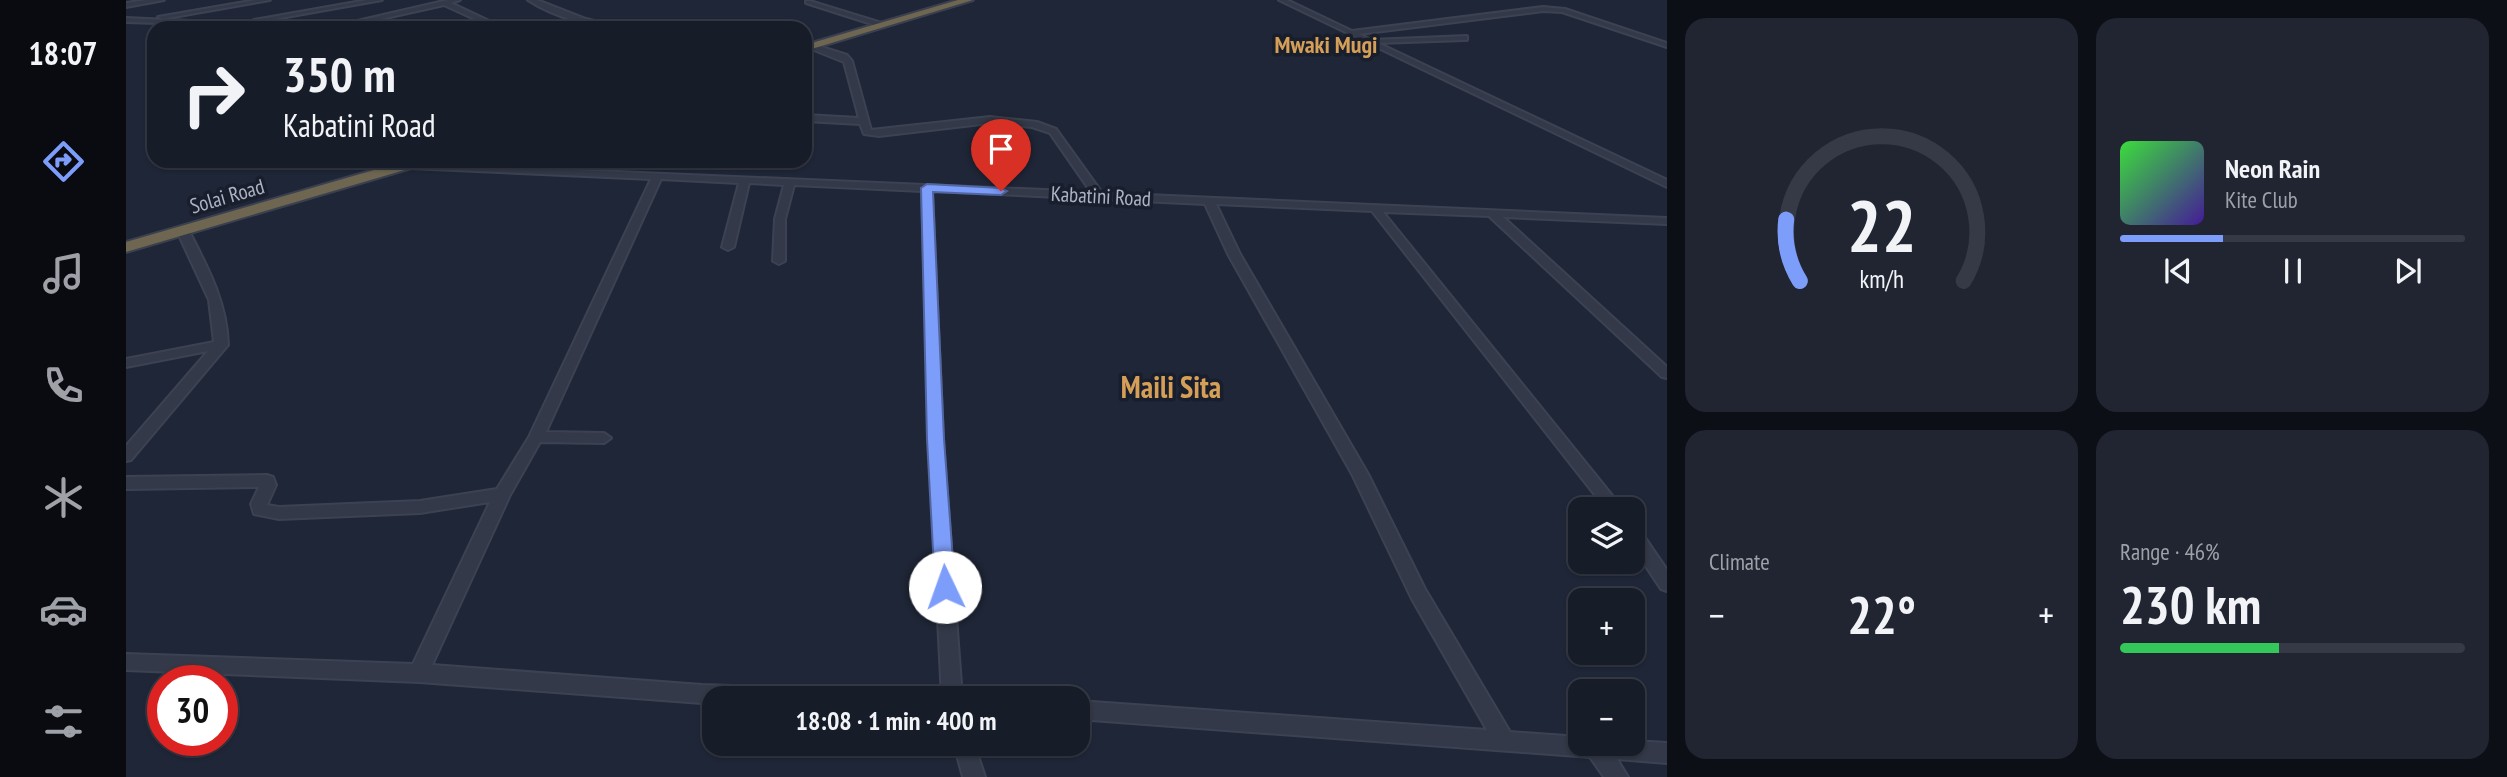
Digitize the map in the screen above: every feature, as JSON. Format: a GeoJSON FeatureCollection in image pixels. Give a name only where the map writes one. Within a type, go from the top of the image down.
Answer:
{"type":"FeatureCollection","features":[{"type":"Feature","properties":{"kind":"highway"},"geometry":{"type":"LineString","coordinates":[[812,46],[968,0]]}},
{"type":"Feature","properties":{"kind":"highway","name":"Solai Road"},"geometry":{"type":"LineString","coordinates":[[126,247],[397,168]]}},
{"type":"Feature","properties":{"kind":"street"},"geometry":{"type":"LineString","coordinates":[[126,5],[161,0]]}},
{"type":"Feature","properties":{"kind":"street"},"geometry":{"type":"LineString","coordinates":[[162,21],[164,16],[267,0]]}},
{"type":"Feature","properties":{"kind":"street"},"geometry":{"type":"LineString","coordinates":[[263,21],[380,0],[392,14]]}},
{"type":"Feature","properties":{"kind":"street"},"geometry":{"type":"LineString","coordinates":[[362,21],[457,0]]}},
{"type":"Feature","properties":{"kind":"street"},"geometry":{"type":"LineString","coordinates":[[534,1],[549,0]]}},
{"type":"Feature","properties":{"kind":"street"},"geometry":{"type":"LineString","coordinates":[[1282,0],[1373,41],[1667,184]]}},
{"type":"Feature","properties":{"kind":"street"},"geometry":{"type":"LineString","coordinates":[[1542,0],[1577,12]]}},
{"type":"Feature","properties":{"kind":"street"},"geometry":{"type":"LineString","coordinates":[[534,1],[584,21]]}},
{"type":"Feature","properties":{"kind":"street"},"geometry":{"type":"LineString","coordinates":[[808,2],[884,25]]}},
{"type":"Feature","properties":{"kind":"street"},"geometry":{"type":"LineString","coordinates":[[236,3],[245,21]]}},
{"type":"Feature","properties":{"kind":"street"},"geometry":{"type":"LineString","coordinates":[[445,3],[485,21]]}},
{"type":"Feature","properties":{"kind":"street"},"geometry":{"type":"LineString","coordinates":[[1353,33],[1543,9],[1563,10],[1667,45]]}},
{"type":"Feature","properties":{"kind":"street"},"geometry":{"type":"LineString","coordinates":[[126,20],[147,21]]}},
{"type":"Feature","properties":{"kind":"street"},"geometry":{"type":"LineString","coordinates":[[1373,41],[1464,38]]}},
{"type":"Feature","properties":{"kind":"street"},"geometry":{"type":"LineString","coordinates":[[812,48],[847,59],[857,91],[864,130],[872,133],[997,121],[1042,126],[1053,131],[1099,196]]}},
{"type":"Feature","properties":{"kind":"street"},"geometry":{"type":"LineString","coordinates":[[812,118],[863,121]]}},
{"type":"Feature","properties":{"kind":"street","name":"Kabatini Road"},"geometry":{"type":"LineString","coordinates":[[501,168],[1667,221]]}},
{"type":"Feature","properties":{"kind":"street"},"geometry":{"type":"LineString","coordinates":[[419,673],[502,494],[537,437],[657,177]]}},
{"type":"Feature","properties":{"kind":"street"},"geometry":{"type":"LineString","coordinates":[[728,247],[745,180]]}},
{"type":"Feature","properties":{"kind":"street"},"geometry":{"type":"LineString","coordinates":[[779,261],[780,219],[790,182]]}},
{"type":"Feature","properties":{"kind":"street"},"geometry":{"type":"LineString","coordinates":[[927,188],[936,439],[951,686]]}},
{"type":"Feature","properties":{"kind":"street"},"geometry":{"type":"LineString","coordinates":[[1209,201],[1234,254],[1360,474],[1418,594],[1504,741]]}},
{"type":"Feature","properties":{"kind":"street"},"geometry":{"type":"LineString","coordinates":[[1375,208],[1605,497]]}},
{"type":"Feature","properties":{"kind":"street"},"geometry":{"type":"LineString","coordinates":[[1492,213],[1667,374]]}},
{"type":"Feature","properties":{"kind":"street"},"geometry":{"type":"LineString","coordinates":[[126,456],[221,345],[222,330],[212,290],[183,231]]}},
{"type":"Feature","properties":{"kind":"street"},"geometry":{"type":"LineString","coordinates":[[126,363],[221,345]]}},
{"type":"Feature","properties":{"kind":"street"},"geometry":{"type":"LineString","coordinates":[[537,437],[604,438]]}},
{"type":"Feature","properties":{"kind":"street"},"geometry":{"type":"LineString","coordinates":[[126,483],[267,481],[268,485],[258,504],[260,510],[279,513],[421,507],[502,494]]}},
{"type":"Feature","properties":{"kind":"street"},"geometry":{"type":"LineString","coordinates":[[1645,552],[1667,584]]}},
{"type":"Feature","properties":{"kind":"street"},"geometry":{"type":"LineString","coordinates":[[126,662],[419,673],[702,694]]}},
{"type":"Feature","properties":{"kind":"street"},"geometry":{"type":"LineString","coordinates":[[1090,711],[1568,746]]}},
{"type":"Feature","properties":{"kind":"street"},"geometry":{"type":"LineString","coordinates":[[1645,751],[1667,753]]}},
{"type":"Feature","properties":{"kind":"street"},"geometry":{"type":"LineString","coordinates":[[968,756],[974,777]]}},
{"type":"Feature","properties":{"kind":"street"},"geometry":{"type":"LineString","coordinates":[[1602,756],[1617,777]]}},
{"type":"Feature","properties":{"kind":"district","name":"Mwaki Mugi"},"geometry":{"type":"Point","coordinates":[1326,44]}},
{"type":"Feature","properties":{"kind":"district","name":"Maili Sita"},"geometry":{"type":"Point","coordinates":[1171,386]}},
{"type":"Feature","properties":{"kind":"route"},"geometry":{"type":"LineString","coordinates":[[945,587],[936,439],[927,188],[1001,191]]}}]}
